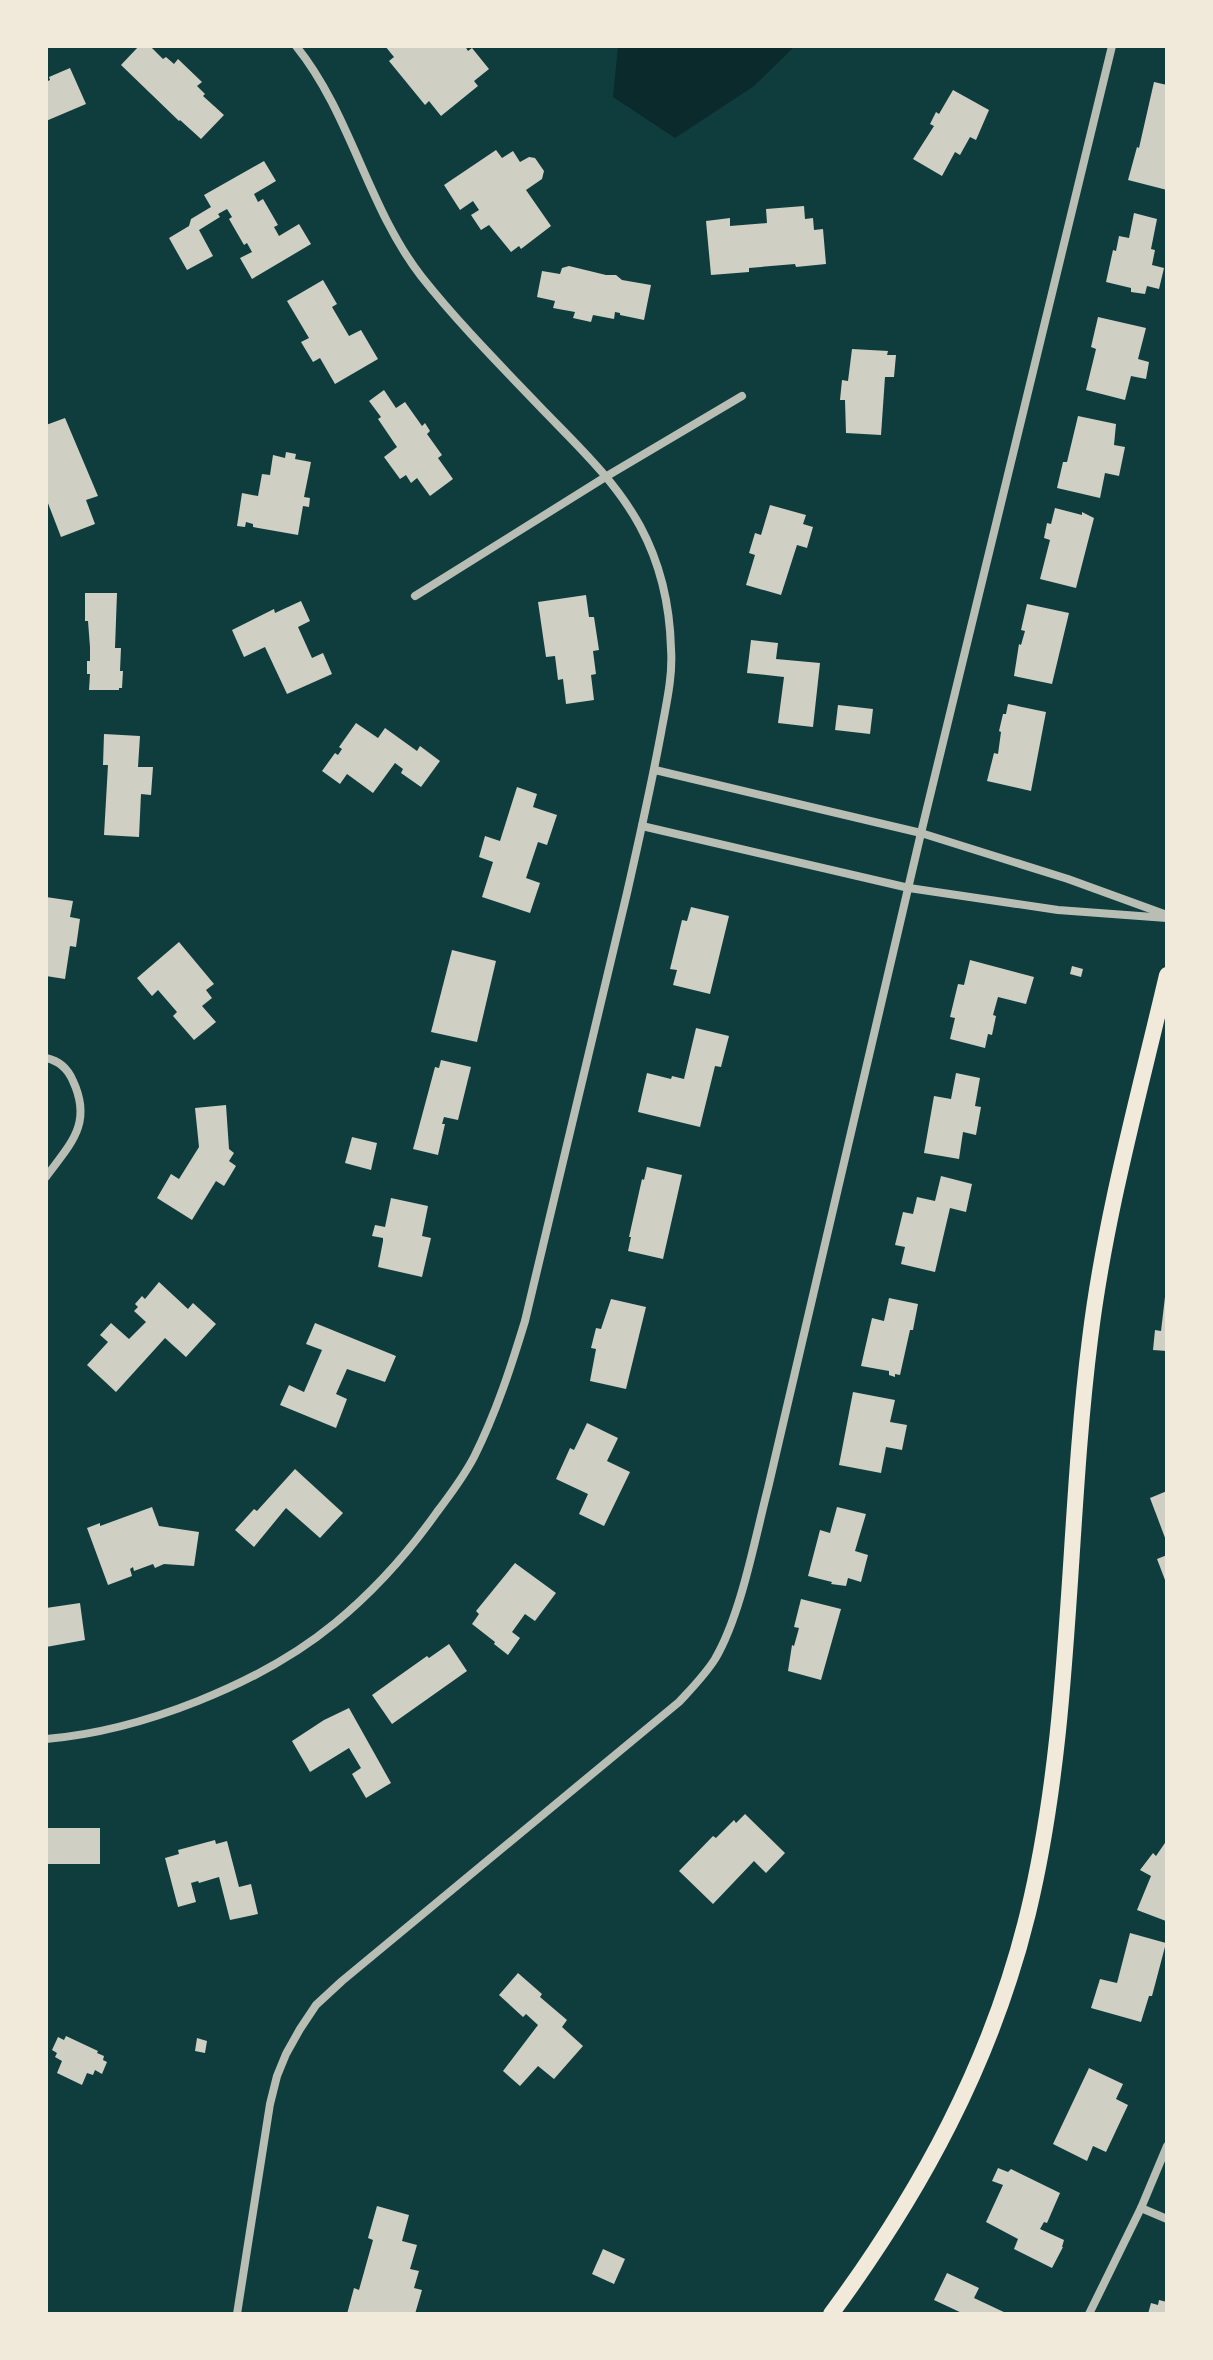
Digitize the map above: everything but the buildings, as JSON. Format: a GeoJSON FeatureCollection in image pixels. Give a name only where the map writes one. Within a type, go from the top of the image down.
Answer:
{"type":"FeatureCollection","features":[{"type":"Feature","properties":{"kind":"main road"},"geometry":{"type":"LineString","coordinates":[[831,2314],[872,2258],[923,2177],[944,2137],[980,2059],[1028,1915],[1048,1807],[1058,1723],[1081,1425],[1098,1284],[1124,1156],[1167,975]]}},
{"type":"Feature","properties":{"kind":"street"},"geometry":{"type":"LineString","coordinates":[[46,1739],[77,1737],[161,1715],[270,1668],[356,1606],[418,1539],[473,1458],[494,1412],[525,1321],[655,770],[670,687],[671,650],[667,608],[657,565],[640,527],[607,476],[501,367],[414,267],[364,176],[319,79],[296,46]]}},
{"type":"Feature","properties":{"kind":"street"},"geometry":{"type":"LineString","coordinates":[[237,2314],[274,2090],[286,2054],[316,2005],[679,1702],[703,1677],[717,1656],[740,1595],[768,1488],[921,833],[1112,46]]}},
{"type":"Feature","properties":{"kind":"street"},"geometry":{"type":"LineString","coordinates":[[415,596],[742,396]]}},
{"type":"Feature","properties":{"kind":"street"},"geometry":{"type":"LineString","coordinates":[[655,770],[921,833],[1068,879],[1167,916]]}},
{"type":"Feature","properties":{"kind":"street"},"geometry":{"type":"LineString","coordinates":[[642,826],[909,888],[1058,910],[1167,916]]}},
{"type":"Feature","properties":{"kind":"street"},"geometry":{"type":"LineString","coordinates":[[46,1058],[55,1060],[69,1071],[78,1092],[82,1115],[75,1138],[46,1177]]}},
{"type":"Feature","properties":{"kind":"street"},"geometry":{"type":"LineString","coordinates":[[1089,2314],[1141,2208],[1167,2146]]}},
{"type":"Feature","properties":{"kind":"street"},"geometry":{"type":"LineString","coordinates":[[1141,2208],[1167,2219]]}},
{"type":"Feature","properties":{"kind":"water"},"geometry":{"type":"Polygon","coordinates":[[[618,46],[795,46],[754,86],[675,138],[613,97],[618,46]]]}}]}
